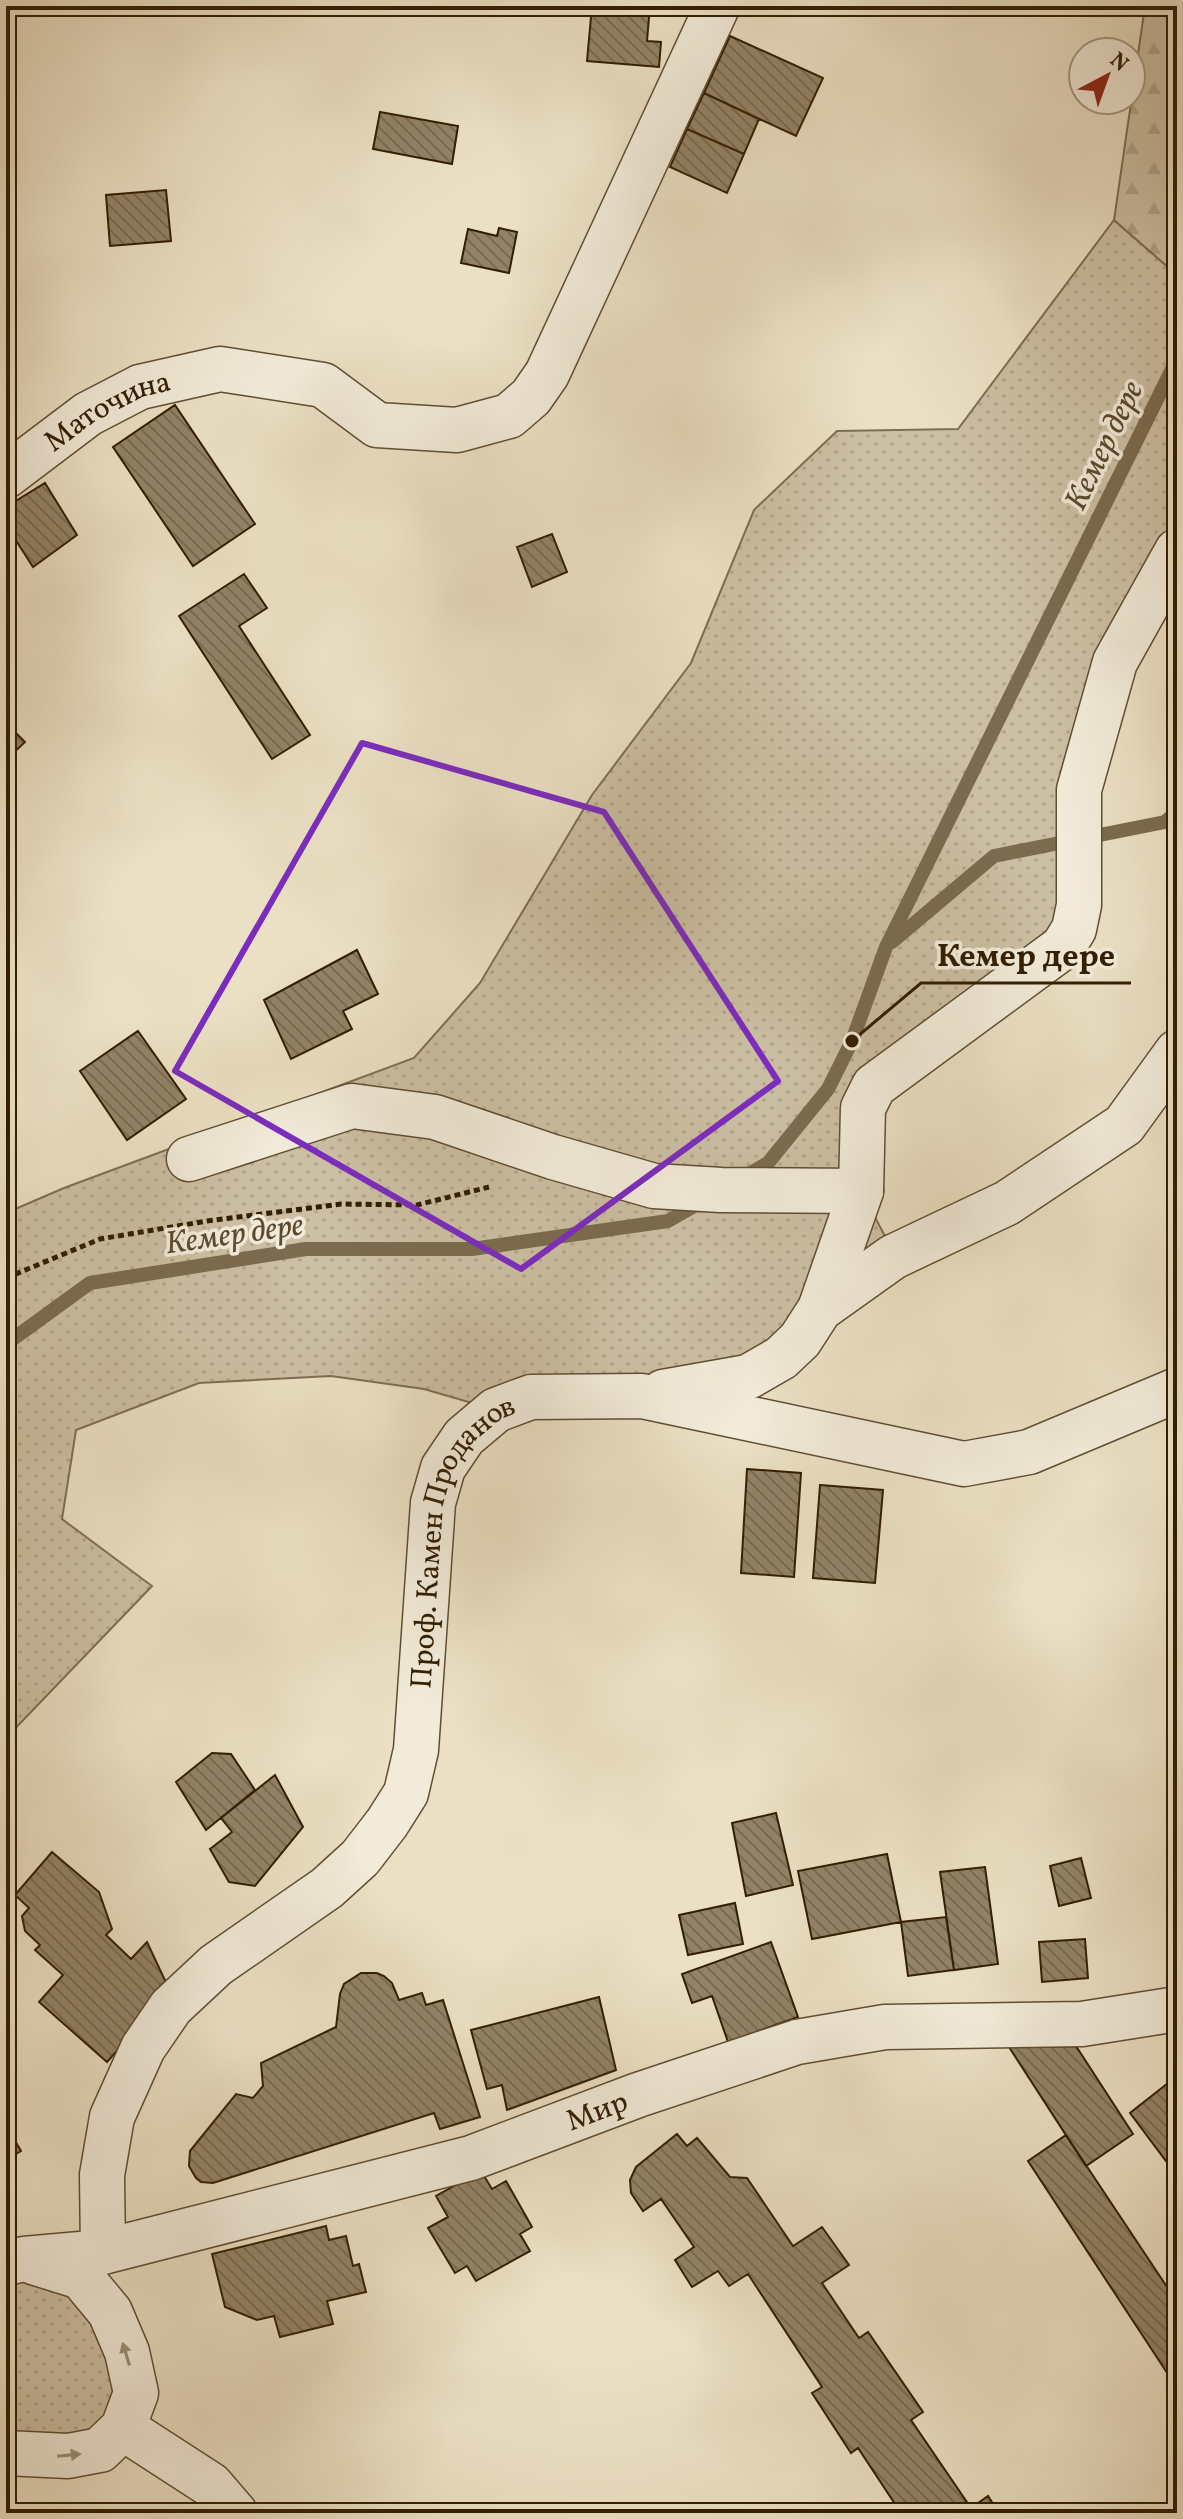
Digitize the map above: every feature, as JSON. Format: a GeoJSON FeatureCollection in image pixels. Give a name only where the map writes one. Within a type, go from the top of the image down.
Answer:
{"type":"FeatureCollection","features":[{"type":"Feature","properties":{"kind":"street","name":"Маточина"},"geometry":{"type":"LineString","coordinates":[[6,476],[88,414],[140,387],[220,369],[323,385],[377,425],[457,430],[509,416],[531,397],[547,374],[717,7]]}},
{"type":"Feature","properties":{"kind":"street"},"geometry":{"type":"LineString","coordinates":[[642,1396],[748,1377],[781,1358],[800,1340],[820,1309],[861,1191],[863,1108],[874,1086],[1063,947],[1074,929],[1079,905],[1079,790],[1115,662],[1177,551]]}},
{"type":"Feature","properties":{"kind":"street"},"geometry":{"type":"LineString","coordinates":[[820,1309],[893,1257],[1007,1203],[1124,1125],[1177,1052]]}},
{"type":"Feature","properties":{"kind":"street"},"geometry":{"type":"LineString","coordinates":[[189,1159],[352,1106],[435,1117],[553,1157],[654,1186],[861,1191]]}},
{"type":"Feature","properties":{"kind":"street","name":"Проф. Камен Проданов"},"geometry":{"type":"LineString","coordinates":[[103,2252],[102,2175],[112,2117],[143,2048],[171,2007],[216,1965],[327,1888],[360,1858],[406,1793],[416,1750],[433,1503],[443,1468],[464,1437],[496,1410],[531,1397],[642,1396],[964,1464],[1029,1452],[1177,1390]]}},
{"type":"Feature","properties":{"kind":"street","name":"Мир"},"geometry":{"type":"LineString","coordinates":[[15,2261],[103,2252],[471,2158],[638,2095],[797,2042],[885,2027],[1082,2024],[1177,2009]]}},
{"type":"Feature","properties":{"kind":"street","name":"Мир"},"geometry":{"type":"LineString","coordinates":[[15,2261],[81,2277],[110,2312],[127,2352],[136,2393],[123,2428]]}},
{"type":"Feature","properties":{"kind":"street"},"geometry":{"type":"LineString","coordinates":[[6,2453],[68,2456],[100,2450],[123,2428],[211,2485],[235,2513]]}},
{"type":"Feature","properties":{"kind":"path"},"geometry":{"type":"LineString","coordinates":[[6,1278],[100,1239],[207,1221],[341,1204],[417,1205],[489,1187],[553,1157]]}},
{"type":"Feature","properties":{"kind":"highlighted area"},"geometry":{"type":"Polygon","coordinates":[[[362,743],[604,812],[778,1081],[521,1269],[175,1071],[362,743]]]}},
{"type":"Feature","properties":{"kind":"green space"},"geometry":{"type":"Polygon","coordinates":[[[1145,6],[1177,6],[1177,275],[1114,220],[1129,116],[1147,116],[1147,36],[1141,36],[1145,6]]]}},
{"type":"Feature","properties":{"kind":"green space"},"geometry":{"type":"Polygon","coordinates":[[[1114,220],[1177,275],[1177,531],[1115,662],[1079,905],[874,1086],[861,1191],[885,1236],[820,1309],[748,1377],[496,1410],[424,1389],[331,1376],[199,1383],[76,1430],[62,1519],[152,1586],[6,1738],[6,1213],[64,1188],[414,1058],[480,983],[592,795],[691,663],[754,510],[837,431],[958,429],[1114,220]]]}},
{"type":"Feature","properties":{"kind":"green space"},"geometry":{"type":"Polygon","coordinates":[[[6,2263],[110,2312],[123,2428],[6,2453],[6,2263]]]}},
{"type":"Feature","properties":{"kind":"building"},"geometry":{"type":"Polygon","coordinates":[[[592,6],[650,6],[647,41],[661,42],[659,67],[587,61],[592,6]]]}},
{"type":"Feature","properties":{"kind":"building"},"geometry":{"type":"Polygon","coordinates":[[[730,36],[823,78],[796,136],[704,93],[730,36]]]}},
{"type":"Feature","properties":{"kind":"building"},"geometry":{"type":"Polygon","coordinates":[[[704,93],[759,119],[744,154],[687,129],[704,93]]]}},
{"type":"Feature","properties":{"kind":"building"},"geometry":{"type":"Polygon","coordinates":[[[380,112],[458,126],[452,164],[373,149],[380,112]]]}},
{"type":"Feature","properties":{"kind":"building"},"geometry":{"type":"Polygon","coordinates":[[[687,129],[744,154],[727,193],[670,167],[687,129]]]}},
{"type":"Feature","properties":{"kind":"building"},"geometry":{"type":"Polygon","coordinates":[[[166,190],[171,241],[110,246],[106,195],[166,190]]]}},
{"type":"Feature","properties":{"kind":"building"},"geometry":{"type":"Polygon","coordinates":[[[499,228],[517,232],[509,273],[461,263],[468,229],[497,236],[499,228]]]}},
{"type":"Feature","properties":{"kind":"building"},"geometry":{"type":"Polygon","coordinates":[[[175,405],[255,524],[193,566],[113,447],[175,405]]]}},
{"type":"Feature","properties":{"kind":"building"},"geometry":{"type":"Polygon","coordinates":[[[45,483],[77,535],[33,567],[6,525],[6,507],[45,483]]]}},
{"type":"Feature","properties":{"kind":"building"},"geometry":{"type":"Polygon","coordinates":[[[552,534],[567,572],[532,587],[517,547],[552,534]]]}},
{"type":"Feature","properties":{"kind":"building"},"geometry":{"type":"Polygon","coordinates":[[[244,574],[267,608],[239,626],[310,735],[272,759],[179,616],[244,574]]]}},
{"type":"Feature","properties":{"kind":"building"},"geometry":{"type":"Polygon","coordinates":[[[6,723],[25,742],[6,760],[6,723]]]}},
{"type":"Feature","properties":{"kind":"building"},"geometry":{"type":"Polygon","coordinates":[[[357,950],[378,994],[343,1011],[352,1029],[291,1059],[264,1000],[357,950]]]}},
{"type":"Feature","properties":{"kind":"building"},"geometry":{"type":"Polygon","coordinates":[[[138,1031],[186,1099],[127,1140],[80,1071],[138,1031]]]}},
{"type":"Feature","properties":{"kind":"building"},"geometry":{"type":"Polygon","coordinates":[[[747,1469],[801,1473],[794,1577],[741,1573],[747,1469]]]}},
{"type":"Feature","properties":{"kind":"building"},"geometry":{"type":"Polygon","coordinates":[[[820,1485],[883,1490],[875,1583],[813,1578],[820,1485]]]}},
{"type":"Feature","properties":{"kind":"building"},"geometry":{"type":"Polygon","coordinates":[[[212,1753],[231,1754],[255,1790],[206,1830],[176,1782],[212,1753]]]}},
{"type":"Feature","properties":{"kind":"building"},"geometry":{"type":"Polygon","coordinates":[[[275,1775],[303,1827],[255,1886],[229,1882],[210,1849],[232,1832],[221,1818],[275,1775]]]}},
{"type":"Feature","properties":{"kind":"building"},"geometry":{"type":"Polygon","coordinates":[[[776,1813],[793,1885],[746,1896],[732,1823],[776,1813]]]}},
{"type":"Feature","properties":{"kind":"building"},"geometry":{"type":"Polygon","coordinates":[[[52,1852],[99,1892],[112,1929],[106,1935],[131,1959],[147,1942],[170,1991],[107,2062],[39,2002],[63,1975],[35,1950],[40,1945],[25,1931],[22,1916],[29,1908],[15,1895],[52,1852]]]}},
{"type":"Feature","properties":{"kind":"building"},"geometry":{"type":"Polygon","coordinates":[[[887,1854],[901,1922],[812,1939],[798,1871],[887,1854]]]}},
{"type":"Feature","properties":{"kind":"building"},"geometry":{"type":"Polygon","coordinates":[[[1081,1858],[1091,1898],[1059,1906],[1050,1866],[1081,1858]]]}},
{"type":"Feature","properties":{"kind":"building"},"geometry":{"type":"Polygon","coordinates":[[[985,1867],[998,1964],[954,1970],[940,1872],[985,1867]]]}},
{"type":"Feature","properties":{"kind":"building"},"geometry":{"type":"Polygon","coordinates":[[[735,1903],[743,1944],[688,1955],[679,1915],[735,1903]]]}},
{"type":"Feature","properties":{"kind":"building"},"geometry":{"type":"Polygon","coordinates":[[[946,1917],[954,1970],[908,1976],[901,1922],[946,1917]]]}},
{"type":"Feature","properties":{"kind":"building"},"geometry":{"type":"Polygon","coordinates":[[[1085,1939],[1088,1978],[1042,1982],[1039,1942],[1085,1939]]]}},
{"type":"Feature","properties":{"kind":"building"},"geometry":{"type":"Polygon","coordinates":[[[771,1942],[798,2017],[728,2042],[712,1996],[692,2003],[682,1974],[771,1942]]]}},
{"type":"Feature","properties":{"kind":"building"},"geometry":{"type":"Polygon","coordinates":[[[361,1973],[384,1976],[392,1983],[399,2000],[422,1993],[426,2005],[443,2000],[480,2117],[440,2129],[434,2113],[213,2183],[201,2182],[189,2166],[190,2151],[236,2094],[253,2098],[263,2086],[261,2063],[336,2027],[344,1984],[361,1973]]]}},
{"type":"Feature","properties":{"kind":"building"},"geometry":{"type":"Polygon","coordinates":[[[599,1997],[616,2070],[507,2110],[502,2085],[487,2089],[471,2030],[599,1997]]]}},
{"type":"Feature","properties":{"kind":"building"},"geometry":{"type":"Polygon","coordinates":[[[1076,2046],[1133,2134],[1086,2166],[1009,2047],[1076,2046]]]}},
{"type":"Feature","properties":{"kind":"building"},"geometry":{"type":"Polygon","coordinates":[[[1177,2076],[1177,2159],[1169,2165],[1130,2113],[1177,2076]]]}},
{"type":"Feature","properties":{"kind":"building"},"geometry":{"type":"Polygon","coordinates":[[[11,2134],[21,2151],[6,2160],[6,2138],[11,2134]]]}},
{"type":"Feature","properties":{"kind":"building"},"geometry":{"type":"Polygon","coordinates":[[[677,2134],[687,2146],[697,2138],[730,2177],[747,2178],[793,2246],[822,2227],[849,2265],[822,2283],[859,2338],[868,2332],[923,2412],[911,2420],[971,2508],[988,2496],[999,2513],[901,2513],[858,2448],[851,2453],[812,2393],[822,2387],[748,2274],[729,2286],[718,2271],[692,2287],[675,2260],[694,2247],[661,2199],[643,2211],[631,2193],[630,2180],[636,2167],[677,2134]]]}},
{"type":"Feature","properties":{"kind":"building"},"geometry":{"type":"Polygon","coordinates":[[[1066,2135],[1177,2302],[1177,2388],[1028,2161],[1066,2135]]]}},
{"type":"Feature","properties":{"kind":"building"},"geometry":{"type":"Polygon","coordinates":[[[481,2171],[492,2189],[506,2181],[532,2227],[520,2234],[530,2251],[476,2281],[467,2266],[455,2273],[428,2228],[448,2217],[436,2196],[481,2171]]]}},
{"type":"Feature","properties":{"kind":"building"},"geometry":{"type":"Polygon","coordinates":[[[326,2226],[329,2240],[346,2236],[353,2266],[359,2264],[366,2292],[327,2301],[333,2324],[280,2337],[274,2316],[257,2320],[225,2307],[212,2254],[326,2226]]]}},
{"type":"Feature","properties":{"kind":"waterway","name":"Кемер дере"},"geometry":{"type":"LineString","coordinates":[[745,1176],[768,1163],[828,1089],[852,1041],[886,947],[1177,359]]}},
{"type":"Feature","properties":{"kind":"waterway"},"geometry":{"type":"LineString","coordinates":[[892,942],[994,856],[1165,822],[1177,812]]}},
{"type":"Feature","properties":{"kind":"waterway","name":"Кемер дере"},"geometry":{"type":"LineString","coordinates":[[6,1344],[90,1283],[306,1249],[472,1249],[668,1221],[703,1201]]}},
{"type":"Feature","properties":{"kind":"place","name":"Кемер дере"},"geometry":{"type":"Point","coordinates":[852,1041]}}]}
